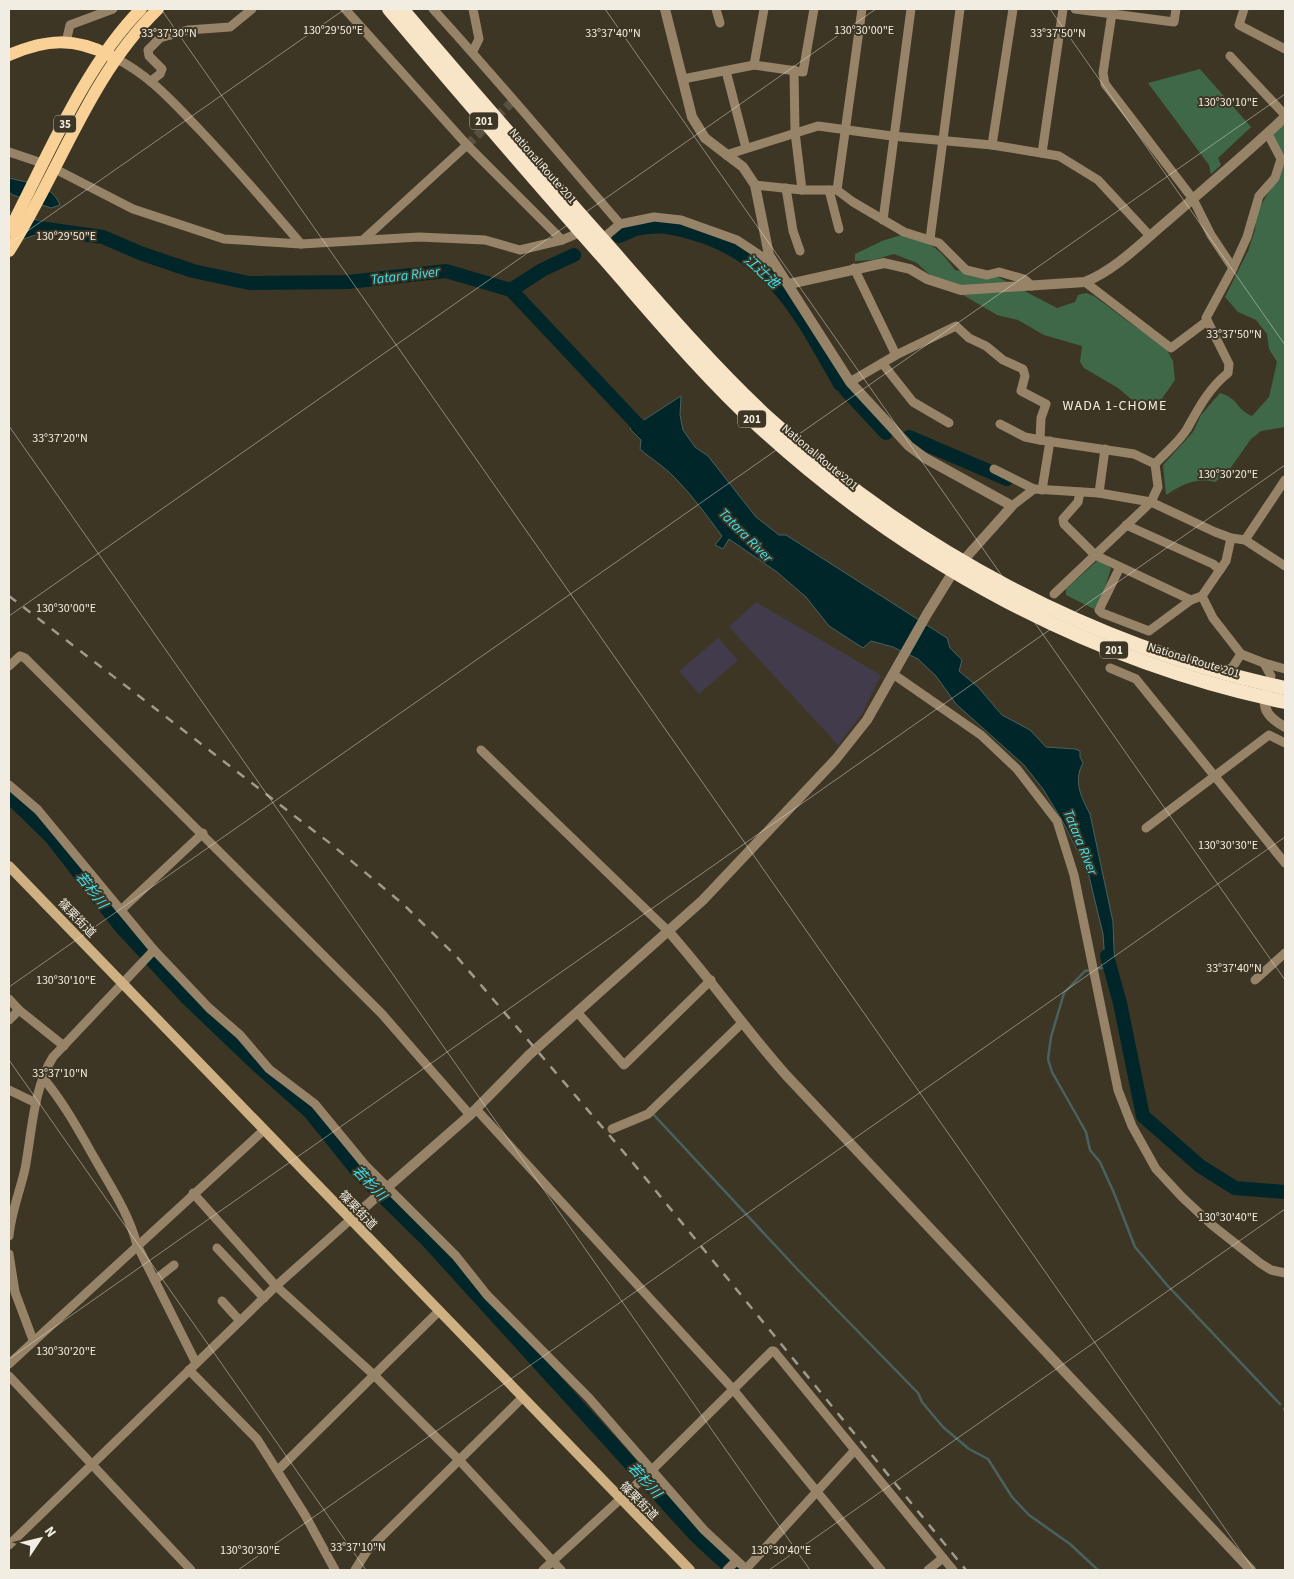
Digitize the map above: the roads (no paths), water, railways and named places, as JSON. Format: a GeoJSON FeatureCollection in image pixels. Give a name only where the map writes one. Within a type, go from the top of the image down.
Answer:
{"type":"FeatureCollection","features":[{"type":"Feature","properties":{"kind":"highway","name":"201"},"geometry":{"type":"LineString","coordinates":[[378,9],[440,83],[535,189],[563,203]]}},
{"type":"Feature","properties":{"kind":"highway","name":"National Route 201"},"geometry":{"type":"LineString","coordinates":[[389,9],[563,203],[602,239],[706,355],[768,418],[854,489],[957,567],[1099,629],[1162,653],[1218,670],[1267,691],[1285,702]]}},
{"type":"Feature","properties":{"kind":"highway","name":"National Route 201"},"geometry":{"type":"LineString","coordinates":[[402,9],[563,203],[581,232],[668,332],[759,426],[878,523],[1064,629],[1119,652],[1157,666],[1267,691],[1285,688]]}},
{"type":"Feature","properties":{"kind":"highway","name":"201"},"geometry":{"type":"LineString","coordinates":[[414,9],[543,164],[563,203]]}},
{"type":"Feature","properties":{"kind":"main road","name":"35"},"geometry":{"type":"LineString","coordinates":[[9,231],[110,56],[122,28],[141,9]]}},
{"type":"Feature","properties":{"kind":"main road","name":"35"},"geometry":{"type":"LineString","coordinates":[[110,56],[158,9]]}},
{"type":"Feature","properties":{"kind":"main road"},"geometry":{"type":"LineString","coordinates":[[9,56],[33,45],[66,42],[110,56]]}},
{"type":"Feature","properties":{"kind":"main road","name":"35"},"geometry":{"type":"LineString","coordinates":[[9,251],[42,172]]}},
{"type":"Feature","properties":{"kind":"main road","name":"篠栗街道"},"geometry":{"type":"LineString","coordinates":[[9,866],[690,1570]]}},
{"type":"Feature","properties":{"kind":"street"},"geometry":{"type":"LineString","coordinates":[[66,42],[70,25],[114,9]]}},
{"type":"Feature","properties":{"kind":"street"},"geometry":{"type":"LineString","coordinates":[[152,81],[160,74],[162,69],[149,56],[148,50],[151,44],[160,38],[188,30],[230,27],[252,9]]}},
{"type":"Feature","properties":{"kind":"street"},"geometry":{"type":"LineString","coordinates":[[345,9],[468,145],[562,240]]}},
{"type":"Feature","properties":{"kind":"street"},"geometry":{"type":"LineString","coordinates":[[433,9],[473,51],[513,101],[620,224]]}},
{"type":"Feature","properties":{"kind":"street"},"geometry":{"type":"LineString","coordinates":[[473,9],[479,39],[473,51]]}},
{"type":"Feature","properties":{"kind":"street"},"geometry":{"type":"LineString","coordinates":[[665,9],[692,117],[698,129],[743,167],[755,185],[765,242],[775,265],[789,284],[850,382],[909,446],[925,458],[1012,506]]}},
{"type":"Feature","properties":{"kind":"street"},"geometry":{"type":"LineString","coordinates":[[716,9],[720,24]]}},
{"type":"Feature","properties":{"kind":"street"},"geometry":{"type":"LineString","coordinates":[[754,65],[764,9]]}},
{"type":"Feature","properties":{"kind":"street"},"geometry":{"type":"LineString","coordinates":[[682,79],[754,65],[803,72],[814,9]]}},
{"type":"Feature","properties":{"kind":"street"},"geometry":{"type":"LineString","coordinates":[[839,229],[833,190],[846,129],[862,9]]}},
{"type":"Feature","properties":{"kind":"street"},"geometry":{"type":"LineString","coordinates":[[882,220],[892,136],[911,9]]}},
{"type":"Feature","properties":{"kind":"street"},"geometry":{"type":"LineString","coordinates":[[930,239],[960,9]]}},
{"type":"Feature","properties":{"kind":"street"},"geometry":{"type":"LineString","coordinates":[[992,145],[1013,9]]}},
{"type":"Feature","properties":{"kind":"street"},"geometry":{"type":"LineString","coordinates":[[1042,153],[1063,9]]}},
{"type":"Feature","properties":{"kind":"street"},"geometry":{"type":"LineString","coordinates":[[1075,9],[1174,22],[1176,9]]}},
{"type":"Feature","properties":{"kind":"street"},"geometry":{"type":"LineString","coordinates":[[1244,9],[1239,25],[1285,49]]}},
{"type":"Feature","properties":{"kind":"street"},"geometry":{"type":"LineString","coordinates":[[1112,13],[1103,73],[1105,84],[1193,199],[1211,235],[1233,268]]}},
{"type":"Feature","properties":{"kind":"street"},"geometry":{"type":"LineString","coordinates":[[110,56],[138,70],[152,81],[222,154],[301,244]]}},
{"type":"Feature","properties":{"kind":"street"},"geometry":{"type":"LineString","coordinates":[[789,284],[854,268],[884,263],[897,264],[934,282],[961,290],[1085,282],[1098,277],[1193,199],[1268,134],[1285,116],[1230,56]]}},
{"type":"Feature","properties":{"kind":"street"},"geometry":{"type":"LineString","coordinates":[[726,70],[746,148]]}},
{"type":"Feature","properties":{"kind":"street"},"geometry":{"type":"LineString","coordinates":[[794,70],[795,132],[802,190]]}},
{"type":"Feature","properties":{"kind":"street"},"geometry":{"type":"LineString","coordinates":[[726,154],[818,126],[892,136],[992,145],[1059,156],[1098,180],[1150,236]]}},
{"type":"Feature","properties":{"kind":"street"},"geometry":{"type":"LineString","coordinates":[[1054,594],[1151,502],[1158,487],[1156,464],[1186,430],[1196,410],[1220,379],[1228,373],[1229,364],[1206,318],[1248,237],[1259,196],[1276,178],[1283,153],[1268,134]]}},
{"type":"Feature","properties":{"kind":"street"},"geometry":{"type":"LineString","coordinates":[[363,240],[468,145]]}},
{"type":"Feature","properties":{"kind":"street"},"geometry":{"type":"LineString","coordinates":[[9,152],[42,172]]}},
{"type":"Feature","properties":{"kind":"street"},"geometry":{"type":"LineString","coordinates":[[61,172],[133,209],[224,240],[301,244],[419,237],[485,240],[520,250],[562,240],[581,232]]}},
{"type":"Feature","properties":{"kind":"street"},"geometry":{"type":"LineString","coordinates":[[755,185],[802,190],[833,190],[904,232],[939,243],[959,265],[973,274],[987,275],[999,272],[1024,279],[1032,286]]}},
{"type":"Feature","properties":{"kind":"street"},"geometry":{"type":"LineString","coordinates":[[786,188],[793,231],[800,251]]}},
{"type":"Feature","properties":{"kind":"street"},"geometry":{"type":"LineString","coordinates":[[602,239],[620,224],[654,217],[681,220],[737,240],[775,265]]}},
{"type":"Feature","properties":{"kind":"street"},"geometry":{"type":"LineString","coordinates":[[854,268],[896,355]]}},
{"type":"Feature","properties":{"kind":"street"},"geometry":{"type":"LineString","coordinates":[[1085,282],[1171,348],[1207,321]]}},
{"type":"Feature","properties":{"kind":"street"},"geometry":{"type":"LineString","coordinates":[[850,382],[896,355],[956,326],[968,338],[986,346],[1003,360],[1023,369],[1025,376],[1021,391],[1046,404],[1041,418],[1045,440],[1038,490]]}},
{"type":"Feature","properties":{"kind":"street"},"geometry":{"type":"LineString","coordinates":[[882,363],[914,402],[949,423]]}},
{"type":"Feature","properties":{"kind":"street"},"geometry":{"type":"LineString","coordinates":[[1000,424],[1025,437],[1134,454],[1156,464]]}},
{"type":"Feature","properties":{"kind":"street"},"geometry":{"type":"LineString","coordinates":[[1099,494],[1105,449]]}},
{"type":"Feature","properties":{"kind":"street"},"geometry":{"type":"LineString","coordinates":[[994,469],[1038,490],[1099,494],[1151,502],[1232,538],[1245,540],[1285,566]]}},
{"type":"Feature","properties":{"kind":"street"},"geometry":{"type":"LineString","coordinates":[[1245,540],[1282,494],[1285,480]]}},
{"type":"Feature","properties":{"kind":"street"},"geometry":{"type":"LineString","coordinates":[[9,1546],[276,1286],[473,1112],[529,1056],[669,932],[710,893],[842,752],[867,720],[923,620],[957,567],[1012,506],[1038,490]]}},
{"type":"Feature","properties":{"kind":"street"},"geometry":{"type":"LineString","coordinates":[[1080,492],[1078,502],[1063,519],[1064,524],[1095,555],[1191,600]]}},
{"type":"Feature","properties":{"kind":"street"},"geometry":{"type":"LineString","coordinates":[[1126,525],[1213,564],[1220,570]]}},
{"type":"Feature","properties":{"kind":"street"},"geometry":{"type":"LineString","coordinates":[[1120,567],[1099,610],[1102,613],[1150,631],[1191,600],[1202,596],[1226,561],[1232,538]]}},
{"type":"Feature","properties":{"kind":"street"},"geometry":{"type":"LineString","coordinates":[[1202,596],[1213,618],[1241,654],[1285,669]]}},
{"type":"Feature","properties":{"kind":"street"},"geometry":{"type":"LineString","coordinates":[[1218,670],[1232,668],[1241,654]]}},
{"type":"Feature","properties":{"kind":"street"},"geometry":{"type":"LineString","coordinates":[[9,666],[20,656],[25,658],[203,833],[382,1014],[732,1388],[881,1570]]}},
{"type":"Feature","properties":{"kind":"street"},"geometry":{"type":"LineString","coordinates":[[1264,663],[1271,676],[1267,691],[1268,715],[1272,720],[1285,727]]}},
{"type":"Feature","properties":{"kind":"street"},"geometry":{"type":"LineString","coordinates":[[1110,668],[1136,680],[1285,863]]}},
{"type":"Feature","properties":{"kind":"street"},"geometry":{"type":"LineString","coordinates":[[895,671],[981,735],[1017,769],[1057,821],[1074,875],[1118,1090],[1132,1126],[1156,1169],[1182,1198],[1260,1263],[1271,1270],[1285,1273]]}},
{"type":"Feature","properties":{"kind":"street"},"geometry":{"type":"LineString","coordinates":[[1146,828],[1269,735],[1285,743]]}},
{"type":"Feature","properties":{"kind":"street"},"geometry":{"type":"LineString","coordinates":[[481,750],[669,932],[711,980],[742,1023],[786,1075],[1251,1570]]}},
{"type":"Feature","properties":{"kind":"street"},"geometry":{"type":"LineString","coordinates":[[9,785],[38,810],[154,950],[209,1008],[240,1035],[269,1068],[314,1104],[366,1166],[456,1256],[487,1295],[589,1398],[704,1530],[747,1570],[854,1451]]}},
{"type":"Feature","properties":{"kind":"street"},"geometry":{"type":"LineString","coordinates":[[122,910],[203,833]]}},
{"type":"Feature","properties":{"kind":"street"},"geometry":{"type":"LineString","coordinates":[[9,1236],[11,1207],[24,1170],[36,1103],[43,1078],[53,1057],[154,950]]}},
{"type":"Feature","properties":{"kind":"street"},"geometry":{"type":"LineString","coordinates":[[1255,980],[1285,953]]}},
{"type":"Feature","properties":{"kind":"street"},"geometry":{"type":"LineString","coordinates":[[578,1012],[624,1065],[711,980]]}},
{"type":"Feature","properties":{"kind":"street"},"geometry":{"type":"LineString","coordinates":[[9,999],[19,1010],[64,1046]]}},
{"type":"Feature","properties":{"kind":"street"},"geometry":{"type":"LineString","coordinates":[[9,1020],[19,1010]]}},
{"type":"Feature","properties":{"kind":"street"},"geometry":{"type":"LineString","coordinates":[[612,1129],[648,1114],[742,1023]]}},
{"type":"Feature","properties":{"kind":"street"},"geometry":{"type":"LineString","coordinates":[[43,1078],[59,1097],[133,1227],[137,1245],[155,1280],[192,1367],[256,1439],[278,1470],[335,1570]]}},
{"type":"Feature","properties":{"kind":"street"},"geometry":{"type":"LineString","coordinates":[[9,1090],[36,1103]]}},
{"type":"Feature","properties":{"kind":"street"},"geometry":{"type":"LineString","coordinates":[[9,1364],[264,1130]]}},
{"type":"Feature","properties":{"kind":"street"},"geometry":{"type":"LineString","coordinates":[[194,1193],[276,1286],[374,1375],[460,1461],[562,1570]]}},
{"type":"Feature","properties":{"kind":"street"},"geometry":{"type":"LineString","coordinates":[[217,1248],[264,1298]]}},
{"type":"Feature","properties":{"kind":"street"},"geometry":{"type":"LineString","coordinates":[[9,1254],[15,1292],[33,1340]]}},
{"type":"Feature","properties":{"kind":"street"},"geometry":{"type":"LineString","coordinates":[[155,1280],[174,1265]]}},
{"type":"Feature","properties":{"kind":"street"},"geometry":{"type":"LineString","coordinates":[[222,1301],[240,1321]]}},
{"type":"Feature","properties":{"kind":"street"},"geometry":{"type":"LineString","coordinates":[[278,1470],[439,1311]]}},
{"type":"Feature","properties":{"kind":"street"},"geometry":{"type":"LineString","coordinates":[[543,1570],[619,1498],[652,1470],[732,1388],[774,1351],[953,1570]]}},
{"type":"Feature","properties":{"kind":"street"},"geometry":{"type":"LineString","coordinates":[[9,1376],[191,1570]]}},
{"type":"Feature","properties":{"kind":"street"},"geometry":{"type":"LineString","coordinates":[[356,1570],[367,1551],[522,1398]]}},
{"type":"Feature","properties":{"kind":"street"},"geometry":{"type":"LineString","coordinates":[[928,1570],[943,1558]]}},
{"type":"Feature","properties":{"kind":"street"},"geometry":{"type":"LineString","coordinates":[[727,1570],[736,1561]]}},
{"type":"Feature","properties":{"kind":"water"},"geometry":{"type":"Polygon","coordinates":[[[9,178],[31,183],[45,189],[56,198],[60,205],[51,208],[13,195],[9,192],[9,178]]]}},
{"type":"Feature","properties":{"kind":"water"},"geometry":{"type":"Polygon","coordinates":[[[9,212],[56,226],[24,239],[9,232],[9,212]]]}},
{"type":"Feature","properties":{"kind":"water"},"geometry":{"type":"Polygon","coordinates":[[[681,396],[680,415],[683,430],[695,447],[708,456],[756,517],[779,535],[786,535],[947,638],[950,648],[962,660],[959,671],[978,687],[1002,715],[1030,730],[1046,747],[1080,751],[1083,763],[1078,783],[1090,814],[1113,922],[1115,974],[1106,976],[1103,934],[1088,872],[1063,822],[1043,789],[1024,765],[956,704],[936,676],[918,659],[893,647],[871,641],[863,648],[829,626],[806,597],[777,572],[729,539],[723,549],[715,545],[722,536],[699,506],[670,473],[640,449],[641,440],[630,429],[681,396]]]}},
{"type":"Feature","properties":{"kind":"waterway","name":"Tatara River"},"geometry":{"type":"LineString","coordinates":[[32,227],[103,237],[140,253],[193,271],[249,283],[348,282],[446,271],[511,290],[637,424],[651,436]]}},
{"type":"Feature","properties":{"kind":"waterway","name":"江辻池"},"geometry":{"type":"LineString","coordinates":[[636,229],[666,227],[696,234],[723,244],[746,258],[766,274],[783,293],[812,336],[840,384]]}},
{"type":"Feature","properties":{"kind":"waterway","name":"江辻池"},"geometry":{"type":"LineString","coordinates":[[619,236],[631,231]]}},
{"type":"Feature","properties":{"kind":"waterway","name":"江辻池"},"geometry":{"type":"LineString","coordinates":[[511,290],[542,270],[574,255]]}},
{"type":"Feature","properties":{"kind":"waterway","name":"江辻池"},"geometry":{"type":"LineString","coordinates":[[845,389],[886,433]]}},
{"type":"Feature","properties":{"kind":"waterway","name":"江辻池"},"geometry":{"type":"LineString","coordinates":[[909,437],[1007,479]]}},
{"type":"Feature","properties":{"kind":"waterway","name":"若杉川"},"geometry":{"type":"LineString","coordinates":[[9,796],[51,837],[121,927],[187,998],[256,1064],[310,1112],[359,1173],[427,1240],[695,1535],[733,1570]]}},
{"type":"Feature","properties":{"kind":"waterway","name":"Tatara River"},"geometry":{"type":"LineString","coordinates":[[1107,956],[1120,1003],[1143,1116],[1200,1166],[1235,1188],[1285,1192]]}},
{"type":"Feature","properties":{"kind":"waterway"},"geometry":{"type":"LineString","coordinates":[[1107,967],[1085,971],[1064,993],[1051,1037],[1048,1059],[1052,1072],[1086,1132],[1090,1150],[1100,1162],[1135,1247],[1167,1285],[1280,1404]]}},
{"type":"Feature","properties":{"kind":"waterway"},"geometry":{"type":"LineString","coordinates":[[653,1114],[799,1271],[918,1393],[922,1402],[943,1427],[969,1449],[988,1459],[1012,1497],[1029,1515],[1070,1544],[1098,1570]]}},
{"type":"Feature","properties":{"kind":"tunnel"},"geometry":{"type":"LineString","coordinates":[[467,145],[513,101]]}},
{"type":"Feature","properties":{"kind":"railway"},"geometry":{"type":"LineString","coordinates":[[9,596],[331,844],[403,904],[457,957],[633,1163],[966,1570]]}},
{"type":"Feature","properties":{"kind":"district","name":"WADA 1-CHOME"},"geometry":{"type":"Point","coordinates":[1115,405]}}]}
